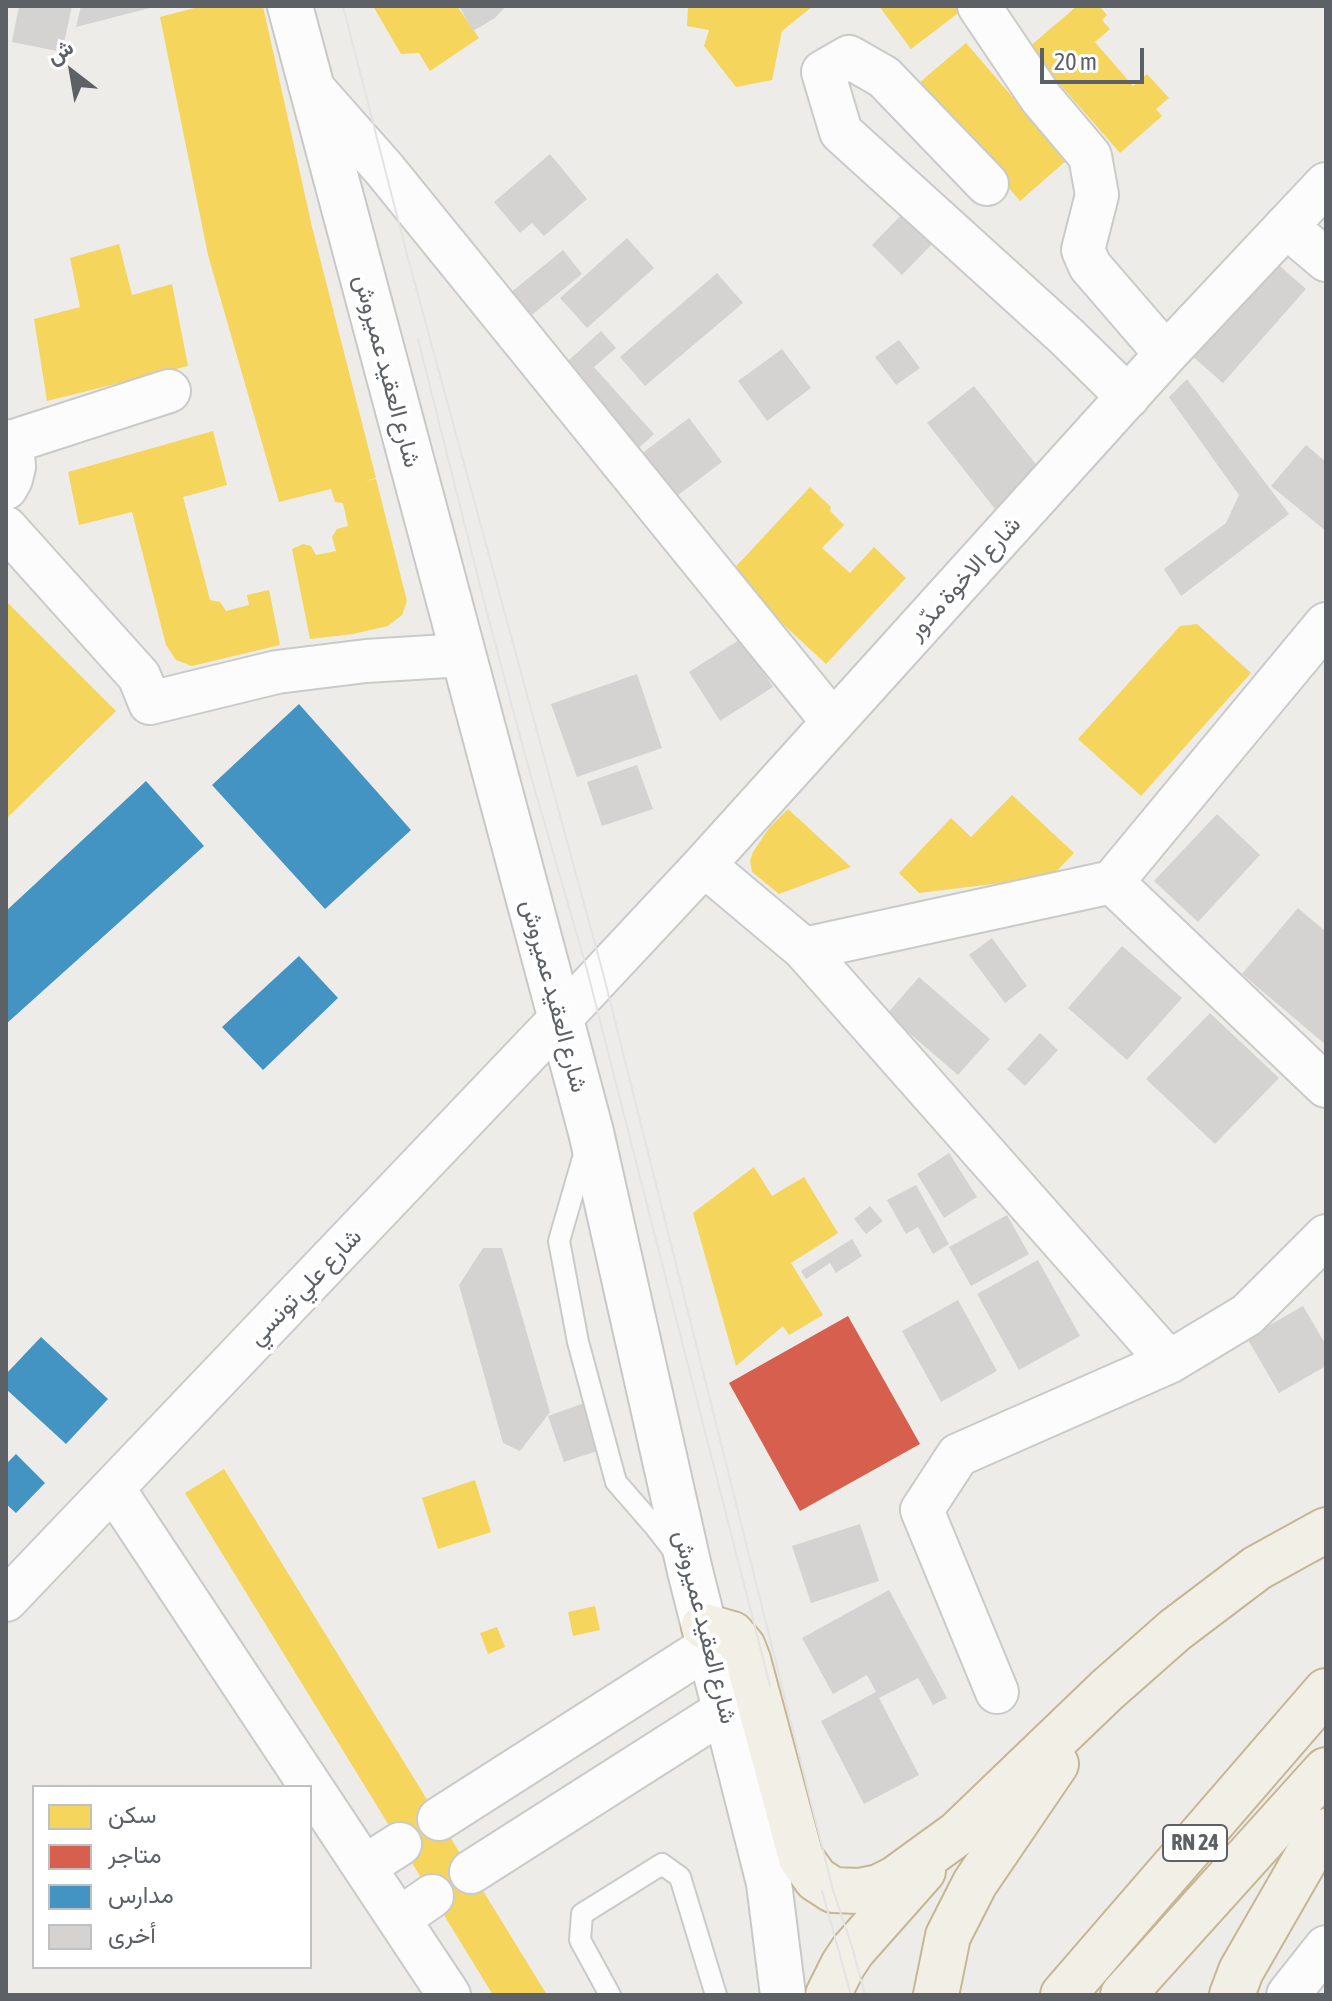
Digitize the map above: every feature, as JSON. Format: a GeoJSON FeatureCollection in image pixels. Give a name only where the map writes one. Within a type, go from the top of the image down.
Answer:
{"type":"FeatureCollection","features":[{"type":"Feature","properties":{"kind":"highway"},"geometry":{"type":"LineString","coordinates":[[828,1995],[853,1950],[957,1834],[1107,1690],[1175,1630],[1257,1568],[1326,1530]]}},
{"type":"Feature","properties":{"kind":"highway"},"geometry":{"type":"LineString","coordinates":[[706,1636],[732,1634],[743,1647],[801,1858],[816,1879],[833,1890],[859,1891],[879,1887],[957,1834]]}},
{"type":"Feature","properties":{"kind":"highway"},"geometry":{"type":"LineString","coordinates":[[936,1995],[948,1936],[975,1883],[1107,1690]]}},
{"type":"Feature","properties":{"kind":"highway","name":"RN 24"},"geometry":{"type":"LineString","coordinates":[[1063,1995],[1326,1691]]}},
{"type":"Feature","properties":{"kind":"highway","name":"RN 24"},"geometry":{"type":"LineString","coordinates":[[1123,1995],[1326,1770]]}},
{"type":"Feature","properties":{"kind":"highway"},"geometry":{"type":"LineString","coordinates":[[1232,1995],[1241,1971],[1306,1858],[1326,1831]]}},
{"type":"Feature","properties":{"kind":"main road","name":"شارع العقيد عميروش"},"geometry":{"type":"LineString","coordinates":[[290,6],[591,1132],[690,1571],[769,1883],[783,1995]]}},
{"type":"Feature","properties":{"kind":"main road"},"geometry":{"type":"LineString","coordinates":[[769,1883],[814,1995]]}},
{"type":"Feature","properties":{"kind":"street"},"geometry":{"type":"LineString","coordinates":[[979,6],[1041,98],[1090,156],[1097,195],[1083,250],[1090,266],[1166,354]]}},
{"type":"Feature","properties":{"kind":"street"},"geometry":{"type":"LineString","coordinates":[[987,184],[884,77],[849,57],[823,72],[841,132],[1067,337],[1128,397]]}},
{"type":"Feature","properties":{"kind":"street"},"geometry":{"type":"LineString","coordinates":[[310,85],[385,170],[833,722]]}},
{"type":"Feature","properties":{"kind":"street","name":"شارع الاخوة مدّور"},"geometry":{"type":"LineString","coordinates":[[603,973],[1166,354],[1326,184]]}},
{"type":"Feature","properties":{"kind":"street"},"geometry":{"type":"LineString","coordinates":[[1286,226],[1326,260]]}},
{"type":"Feature","properties":{"kind":"street"},"geometry":{"type":"LineString","coordinates":[[6,488],[14,467],[13,454],[7,442],[169,391]]}},
{"type":"Feature","properties":{"kind":"street"},"geometry":{"type":"LineString","coordinates":[[6,528],[139,676],[150,703],[277,672],[366,661],[463,655]]}},
{"type":"Feature","properties":{"kind":"street"},"geometry":{"type":"LineString","coordinates":[[804,949],[1112,882],[1326,624]]}},
{"type":"Feature","properties":{"kind":"street"},"geometry":{"type":"LineString","coordinates":[[704,865],[804,949],[1169,1362]]}},
{"type":"Feature","properties":{"kind":"street"},"geometry":{"type":"LineString","coordinates":[[1112,882],[1326,1086]]}},
{"type":"Feature","properties":{"kind":"street","name":"شارع علي تونسي"},"geometry":{"type":"LineString","coordinates":[[8,1593],[113,1488],[603,973]]}},
{"type":"Feature","properties":{"kind":"street"},"geometry":{"type":"LineString","coordinates":[[997,1692],[922,1510],[958,1455],[1169,1362],[1247,1315],[1326,1236]]}},
{"type":"Feature","properties":{"kind":"street"},"geometry":{"type":"LineString","coordinates":[[113,1488],[310,1785]]}},
{"type":"Feature","properties":{"kind":"street"},"geometry":{"type":"LineString","coordinates":[[439,1819],[706,1636]]}},
{"type":"Feature","properties":{"kind":"street"},"geometry":{"type":"LineString","coordinates":[[471,1872],[725,1710]]}},
{"type":"Feature","properties":{"kind":"street"},"geometry":{"type":"LineString","coordinates":[[312,1788],[364,1867],[416,1908],[449,1995]]}},
{"type":"Feature","properties":{"kind":"street"},"geometry":{"type":"LineString","coordinates":[[364,1867],[400,1844]]}},
{"type":"Feature","properties":{"kind":"street"},"geometry":{"type":"LineString","coordinates":[[1288,1995],[1326,1947]]}},
{"type":"Feature","properties":{"kind":"lane"},"geometry":{"type":"LineString","coordinates":[[591,1132],[559,1241],[578,1342],[616,1482],[690,1571]]}},
{"type":"Feature","properties":{"kind":"lane"},"geometry":{"type":"LineString","coordinates":[[610,1995],[580,1940],[582,1914],[662,1864],[680,1877],[716,1995]]}},
{"type":"Feature","properties":{"kind":"building: سكن"},"geometry":{"type":"Polygon","coordinates":[[[202,6],[263,6],[312,227],[376,478],[365,481],[376,479],[407,601],[402,615],[388,626],[310,639],[292,549],[303,544],[311,546],[316,555],[336,551],[332,537],[337,529],[348,526],[343,503],[335,502],[331,489],[279,502],[208,255],[160,17],[202,6]]]}},
{"type":"Feature","properties":{"kind":"building: سكن"},"geometry":{"type":"Polygon","coordinates":[[[373,6],[457,6],[479,38],[430,71],[419,53],[401,54],[373,6]]]}},
{"type":"Feature","properties":{"kind":"building: سكن"},"geometry":{"type":"Polygon","coordinates":[[[688,6],[813,6],[782,31],[772,80],[736,87],[704,46],[709,30],[687,26],[688,6]]]}},
{"type":"Feature","properties":{"kind":"building: سكن"},"geometry":{"type":"Polygon","coordinates":[[[879,6],[957,6],[961,11],[911,49],[879,6]]]}},
{"type":"Feature","properties":{"kind":"building: سكن"},"geometry":{"type":"Polygon","coordinates":[[[1077,6],[1099,6],[1107,15],[1102,20],[1110,29],[1095,42],[1133,86],[1147,74],[1169,98],[1156,109],[1162,116],[1120,153],[1028,48],[1077,6]]]}},
{"type":"Feature","properties":{"kind":"building: سكن"},"geometry":{"type":"Polygon","coordinates":[[[966,43],[1067,160],[1020,201],[919,83],[966,43]]]}},
{"type":"Feature","properties":{"kind":"building: سكن"},"geometry":{"type":"Polygon","coordinates":[[[119,244],[132,295],[172,284],[188,366],[47,401],[34,319],[80,307],[70,258],[119,244]]]}},
{"type":"Feature","properties":{"kind":"building: سكن"},"geometry":{"type":"Polygon","coordinates":[[[213,431],[227,485],[183,497],[210,600],[220,602],[226,611],[249,605],[247,595],[269,590],[280,645],[192,666],[176,660],[166,645],[132,512],[79,525],[68,472],[213,431]]]}},
{"type":"Feature","properties":{"kind":"building: سكن"},"geometry":{"type":"Polygon","coordinates":[[[810,487],[844,525],[822,548],[850,573],[874,547],[906,578],[826,664],[729,574],[810,487]]]}},
{"type":"Feature","properties":{"kind":"building: سكن"},"geometry":{"type":"Polygon","coordinates":[[[6,601],[116,711],[6,819],[6,601]]]}},
{"type":"Feature","properties":{"kind":"building: سكن"},"geometry":{"type":"Polygon","coordinates":[[[1197,624],[1251,673],[1141,796],[1078,739],[1180,626],[1197,624]]]}},
{"type":"Feature","properties":{"kind":"building: سكن"},"geometry":{"type":"Polygon","coordinates":[[[1012,795],[1074,853],[1051,877],[919,893],[899,873],[951,818],[971,837],[1012,795]]]}},
{"type":"Feature","properties":{"kind":"building: سكن"},"geometry":{"type":"Polygon","coordinates":[[[788,809],[851,867],[779,894],[752,872],[750,861],[753,852],[769,828],[788,809]]]}},
{"type":"Feature","properties":{"kind":"building: سكن"},"geometry":{"type":"Polygon","coordinates":[[[754,1167],[772,1196],[804,1177],[838,1233],[791,1263],[823,1315],[789,1335],[783,1326],[736,1366],[693,1213],[754,1167]]]}},
{"type":"Feature","properties":{"kind":"building: سكن"},"geometry":{"type":"Polygon","coordinates":[[[224,1469],[547,1995],[493,1995],[185,1493],[224,1469]]]}},
{"type":"Feature","properties":{"kind":"building: سكن"},"geometry":{"type":"Polygon","coordinates":[[[475,1480],[491,1532],[438,1549],[422,1498],[475,1480]]]}},
{"type":"Feature","properties":{"kind":"building: سكن"},"geometry":{"type":"Polygon","coordinates":[[[595,1606],[600,1630],[573,1636],[568,1612],[595,1606]]]}},
{"type":"Feature","properties":{"kind":"building: سكن"},"geometry":{"type":"Polygon","coordinates":[[[497,1627],[505,1647],[488,1654],[480,1633],[497,1627]]]}},
{"type":"Feature","properties":{"kind":"building: متاجر"},"geometry":{"type":"Polygon","coordinates":[[[848,1316],[920,1444],[800,1511],[729,1383],[848,1316]]]}},
{"type":"Feature","properties":{"kind":"building: مدارس"},"geometry":{"type":"Polygon","coordinates":[[[299,704],[411,830],[325,909],[212,785],[299,704]]]}},
{"type":"Feature","properties":{"kind":"building: مدارس"},"geometry":{"type":"Polygon","coordinates":[[[146,781],[204,846],[6,1024],[6,911],[146,781]]]}},
{"type":"Feature","properties":{"kind":"building: مدارس"},"geometry":{"type":"Polygon","coordinates":[[[299,956],[338,998],[263,1070],[222,1027],[299,956]]]}},
{"type":"Feature","properties":{"kind":"building: مدارس"},"geometry":{"type":"Polygon","coordinates":[[[41,1337],[108,1399],[66,1444],[6,1389],[6,1374],[41,1337]]]}},
{"type":"Feature","properties":{"kind":"building: مدارس"},"geometry":{"type":"Polygon","coordinates":[[[16,1454],[45,1483],[16,1513],[6,1504],[6,1464],[16,1454]]]}},
{"type":"Feature","properties":{"kind":"building: أخرى"},"geometry":{"type":"Polygon","coordinates":[[[19,6],[72,6],[62,52],[12,42],[19,6]]]}},
{"type":"Feature","properties":{"kind":"building: أخرى"},"geometry":{"type":"Polygon","coordinates":[[[81,6],[153,6],[154,7],[76,27],[81,6]]]}},
{"type":"Feature","properties":{"kind":"building: أخرى"},"geometry":{"type":"Polygon","coordinates":[[[459,6],[506,6],[495,18],[473,31],[459,6]]]}},
{"type":"Feature","properties":{"kind":"building: أخرى"},"geometry":{"type":"Polygon","coordinates":[[[550,154],[587,199],[544,236],[532,223],[520,233],[494,202],[550,154]]]}},
{"type":"Feature","properties":{"kind":"building: أخرى"},"geometry":{"type":"Polygon","coordinates":[[[907,209],[937,239],[902,275],[872,245],[907,209]]]}},
{"type":"Feature","properties":{"kind":"building: أخرى"},"geometry":{"type":"Polygon","coordinates":[[[627,238],[654,268],[587,328],[560,298],[627,238]]]}},
{"type":"Feature","properties":{"kind":"building: أخرى"},"geometry":{"type":"Polygon","coordinates":[[[563,250],[582,274],[528,318],[509,294],[563,250]]]}},
{"type":"Feature","properties":{"kind":"building: أخرى"},"geometry":{"type":"Polygon","coordinates":[[[1266,254],[1306,289],[1223,383],[1183,348],[1266,254]]]}},
{"type":"Feature","properties":{"kind":"building: أخرى"},"geometry":{"type":"Polygon","coordinates":[[[717,273],[743,303],[645,386],[620,357],[717,273]]]}},
{"type":"Feature","properties":{"kind":"building: أخرى"},"geometry":{"type":"Polygon","coordinates":[[[601,331],[616,348],[594,367],[654,434],[633,453],[558,370],[601,331]]]}},
{"type":"Feature","properties":{"kind":"building: أخرى"},"geometry":{"type":"Polygon","coordinates":[[[899,340],[920,368],[896,385],[875,357],[899,340]]]}},
{"type":"Feature","properties":{"kind":"building: أخرى"},"geometry":{"type":"Polygon","coordinates":[[[782,349],[811,388],[767,421],[738,381],[782,349]]]}},
{"type":"Feature","properties":{"kind":"building: أخرى"},"geometry":{"type":"Polygon","coordinates":[[[1187,379],[1289,514],[1181,596],[1164,569],[1226,523],[1239,495],[1169,397],[1187,379]]]}},
{"type":"Feature","properties":{"kind":"building: أخرى"},"geometry":{"type":"Polygon","coordinates":[[[974,386],[1042,472],[995,509],[927,423],[974,386]]]}},
{"type":"Feature","properties":{"kind":"building: أخرى"},"geometry":{"type":"Polygon","coordinates":[[[689,418],[722,462],[662,507],[629,463],[689,418]]]}},
{"type":"Feature","properties":{"kind":"building: أخرى"},"geometry":{"type":"Polygon","coordinates":[[[1306,445],[1326,462],[1326,531],[1271,486],[1306,445]]]}},
{"type":"Feature","properties":{"kind":"building: أخرى"},"geometry":{"type":"Polygon","coordinates":[[[742,638],[773,687],[720,721],[689,672],[742,638]]]}},
{"type":"Feature","properties":{"kind":"building: أخرى"},"geometry":{"type":"Polygon","coordinates":[[[637,674],[662,748],[577,777],[551,704],[637,674]]]}},
{"type":"Feature","properties":{"kind":"building: أخرى"},"geometry":{"type":"Polygon","coordinates":[[[637,765],[653,809],[602,826],[587,782],[637,765]]]}},
{"type":"Feature","properties":{"kind":"building: أخرى"},"geometry":{"type":"Polygon","coordinates":[[[1217,814],[1260,855],[1198,922],[1154,881],[1217,814]]]}},
{"type":"Feature","properties":{"kind":"building: أخرى"},"geometry":{"type":"Polygon","coordinates":[[[1298,908],[1326,932],[1326,1045],[1242,974],[1298,908]]]}},
{"type":"Feature","properties":{"kind":"building: أخرى"},"geometry":{"type":"Polygon","coordinates":[[[992,938],[1027,986],[1005,1003],[969,955],[992,938]]]}},
{"type":"Feature","properties":{"kind":"building: أخرى"},"geometry":{"type":"Polygon","coordinates":[[[1122,946],[1182,998],[1127,1060],[1068,1008],[1122,946]]]}},
{"type":"Feature","properties":{"kind":"building: أخرى"},"geometry":{"type":"Polygon","coordinates":[[[919,977],[990,1039],[958,1075],[887,1014],[919,977]]]}},
{"type":"Feature","properties":{"kind":"building: أخرى"},"geometry":{"type":"Polygon","coordinates":[[[1210,1013],[1279,1078],[1215,1144],[1146,1079],[1210,1013]]]}},
{"type":"Feature","properties":{"kind":"building: أخرى"},"geometry":{"type":"Polygon","coordinates":[[[1040,1033],[1058,1050],[1025,1086],[1007,1069],[1040,1033]]]}},
{"type":"Feature","properties":{"kind":"building: أخرى"},"geometry":{"type":"Polygon","coordinates":[[[949,1153],[977,1197],[944,1218],[917,1174],[949,1153]]]}},
{"type":"Feature","properties":{"kind":"building: أخرى"},"geometry":{"type":"Polygon","coordinates":[[[916,1185],[949,1244],[933,1254],[918,1227],[906,1234],[887,1200],[916,1185]]]}},
{"type":"Feature","properties":{"kind":"building: أخرى"},"geometry":{"type":"Polygon","coordinates":[[[870,1206],[883,1221],[866,1234],[854,1219],[870,1206]]]}},
{"type":"Feature","properties":{"kind":"building: أخرى"},"geometry":{"type":"Polygon","coordinates":[[[1007,1215],[1029,1254],[971,1286],[949,1247],[1007,1215]]]}},
{"type":"Feature","properties":{"kind":"building: أخرى"},"geometry":{"type":"Polygon","coordinates":[[[852,1239],[862,1256],[836,1273],[830,1263],[806,1279],[801,1271],[852,1239]]]}},
{"type":"Feature","properties":{"kind":"building: أخرى"},"geometry":{"type":"Polygon","coordinates":[[[483,1248],[502,1248],[550,1412],[520,1451],[503,1443],[459,1285],[483,1248]]]}},
{"type":"Feature","properties":{"kind":"building: أخرى"},"geometry":{"type":"Polygon","coordinates":[[[1038,1260],[1080,1336],[1019,1370],[977,1294],[1038,1260]]]}},
{"type":"Feature","properties":{"kind":"building: أخرى"},"geometry":{"type":"Polygon","coordinates":[[[958,1300],[997,1371],[941,1402],[902,1331],[958,1300]]]}},
{"type":"Feature","properties":{"kind":"building: أخرى"},"geometry":{"type":"Polygon","coordinates":[[[1303,1306],[1326,1345],[1326,1366],[1279,1393],[1247,1338],[1303,1306]]]}},
{"type":"Feature","properties":{"kind":"building: أخرى"},"geometry":{"type":"Polygon","coordinates":[[[584,1403],[600,1450],[564,1462],[548,1416],[584,1403]]]}},
{"type":"Feature","properties":{"kind":"building: أخرى"},"geometry":{"type":"Polygon","coordinates":[[[860,1524],[879,1581],[811,1603],[792,1546],[860,1524]]]}},
{"type":"Feature","properties":{"kind":"building: أخرى"},"geometry":{"type":"Polygon","coordinates":[[[889,1590],[947,1698],[933,1705],[918,1678],[879,1698],[919,1775],[864,1804],[821,1721],[876,1692],[867,1675],[833,1694],[802,1638],[889,1590]]]}},
{"type":"Feature","properties":{"kind":"tram line"},"geometry":{"type":"LineString","coordinates":[[343,6],[405,247],[603,973],[833,1890],[865,1995]]}},
{"type":"Feature","properties":{"kind":"tram line"},"geometry":{"type":"LineString","coordinates":[[418,339],[486,609],[586,966],[770,1686]]}},
{"type":"Feature","properties":{"kind":"tram line"},"geometry":{"type":"LineString","coordinates":[[822,1891],[851,1995]]}}]}
